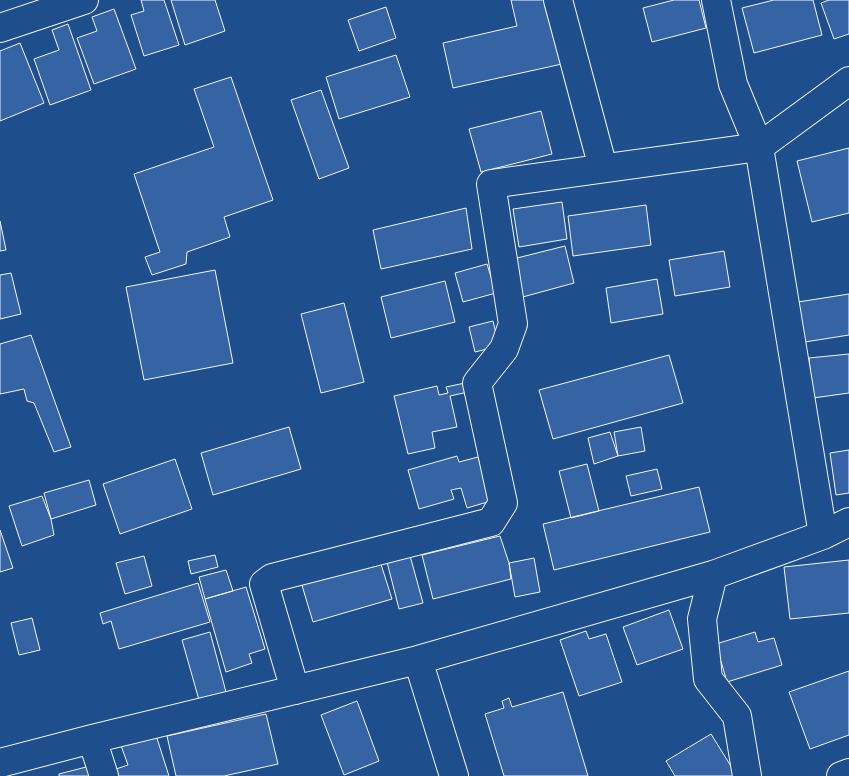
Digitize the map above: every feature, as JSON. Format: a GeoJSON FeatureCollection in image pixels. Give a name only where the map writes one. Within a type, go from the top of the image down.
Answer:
{"type":"FeatureCollection","features":[{"type":"Feature","properties":{"kind":"street"},"geometry":{"type":"LineString","coordinates":[[0,28],[84,0]]}},
{"type":"Feature","properties":{"kind":"street"},"geometry":{"type":"LineString","coordinates":[[558,0],[603,168]]}},
{"type":"Feature","properties":{"kind":"street"},"geometry":{"type":"LineString","coordinates":[[716,0],[733,84],[759,146],[823,535]]}},
{"type":"Feature","properties":{"kind":"street"},"geometry":{"type":"LineString","coordinates":[[295,690],[264,584],[272,578],[491,522],[503,503],[477,383],[504,349],[513,324],[492,184],[759,146],[849,81]]}},
{"type":"Feature","properties":{"kind":"street"},"geometry":{"type":"LineString","coordinates":[[0,763],[92,738],[418,660],[713,576],[823,535],[849,522]]}},
{"type":"Feature","properties":{"kind":"street"},"geometry":{"type":"LineString","coordinates":[[713,576],[702,619],[708,679],[737,716],[747,776]]}},
{"type":"Feature","properties":{"kind":"street"},"geometry":{"type":"LineString","coordinates":[[418,660],[454,776]]}},
{"type":"Feature","properties":{"kind":"street"},"geometry":{"type":"LineString","coordinates":[[92,738],[104,776]]}},
{"type":"Feature","properties":{"kind":"street"},"geometry":{"type":"LineString","coordinates":[[841,776],[849,773]]}},
{"type":"Feature","properties":{"kind":"building"},"geometry":{"type":"Polygon","coordinates":[[[141,0],[164,0],[179,45],[144,56],[131,15],[144,11],[141,0]]]}},
{"type":"Feature","properties":{"kind":"building"},"geometry":{"type":"Polygon","coordinates":[[[171,0],[215,0],[225,31],[185,45],[171,0]]]}},
{"type":"Feature","properties":{"kind":"building"},"geometry":{"type":"Polygon","coordinates":[[[511,0],[548,0],[562,64],[453,88],[443,43],[517,26],[511,0]]]}},
{"type":"Feature","properties":{"kind":"building"},"geometry":{"type":"Polygon","coordinates":[[[674,0],[699,0],[706,28],[652,42],[643,8],[674,0]]]}},
{"type":"Feature","properties":{"kind":"building"},"geometry":{"type":"Polygon","coordinates":[[[774,0],[813,0],[822,35],[754,53],[742,8],[774,0]]]}},
{"type":"Feature","properties":{"kind":"building"},"geometry":{"type":"Polygon","coordinates":[[[829,0],[849,0],[849,34],[834,39],[821,3],[829,0]]]}},
{"type":"Feature","properties":{"kind":"building"},"geometry":{"type":"Polygon","coordinates":[[[386,7],[396,38],[359,51],[348,20],[386,7]]]}},
{"type":"Feature","properties":{"kind":"building"},"geometry":{"type":"Polygon","coordinates":[[[114,9],[136,69],[94,84],[77,38],[97,31],[92,17],[114,9]]]}},
{"type":"Feature","properties":{"kind":"building"},"geometry":{"type":"Polygon","coordinates":[[[68,24],[91,90],[50,105],[34,59],[59,50],[52,30],[68,24]]]}},
{"type":"Feature","properties":{"kind":"building"},"geometry":{"type":"Polygon","coordinates":[[[20,43],[44,103],[0,121],[0,51],[20,43]]]}},
{"type":"Feature","properties":{"kind":"building"},"geometry":{"type":"Polygon","coordinates":[[[396,55],[410,97],[339,119],[326,77],[396,55]]]}},
{"type":"Feature","properties":{"kind":"building"},"geometry":{"type":"Polygon","coordinates":[[[231,77],[273,200],[224,217],[230,237],[187,252],[186,264],[152,275],[145,257],[160,252],[134,174],[214,147],[194,89],[231,77]]]}},
{"type":"Feature","properties":{"kind":"building"},"geometry":{"type":"Polygon","coordinates":[[[321,90],[349,168],[319,179],[291,100],[321,90]]]}},
{"type":"Feature","properties":{"kind":"building"},"geometry":{"type":"Polygon","coordinates":[[[541,111],[552,154],[481,172],[469,129],[541,111]]]}},
{"type":"Feature","properties":{"kind":"building"},"geometry":{"type":"Polygon","coordinates":[[[849,148],[849,213],[812,222],[797,161],[849,148]]]}},
{"type":"Feature","properties":{"kind":"building"},"geometry":{"type":"Polygon","coordinates":[[[562,202],[567,239],[519,247],[513,209],[562,202]]]}},
{"type":"Feature","properties":{"kind":"building"},"geometry":{"type":"Polygon","coordinates":[[[646,205],[651,245],[573,256],[568,216],[646,205]]]}},
{"type":"Feature","properties":{"kind":"building"},"geometry":{"type":"Polygon","coordinates":[[[466,208],[472,249],[381,269],[373,230],[466,208]]]}},
{"type":"Feature","properties":{"kind":"building"},"geometry":{"type":"Polygon","coordinates":[[[0,221],[6,250],[0,251],[0,221]]]}},
{"type":"Feature","properties":{"kind":"building"},"geometry":{"type":"Polygon","coordinates":[[[565,246],[574,283],[519,298],[509,260],[565,246]]]}},
{"type":"Feature","properties":{"kind":"building"},"geometry":{"type":"Polygon","coordinates":[[[724,251],[730,287],[675,296],[669,260],[724,251]]]}},
{"type":"Feature","properties":{"kind":"building"},"geometry":{"type":"Polygon","coordinates":[[[487,264],[496,293],[463,302],[455,273],[487,264]]]}},
{"type":"Feature","properties":{"kind":"building"},"geometry":{"type":"Polygon","coordinates":[[[215,270],[233,363],[144,380],[126,287],[215,270]]]}},
{"type":"Feature","properties":{"kind":"building"},"geometry":{"type":"Polygon","coordinates":[[[11,273],[21,314],[0,319],[0,275],[11,273]]]}},
{"type":"Feature","properties":{"kind":"building"},"geometry":{"type":"Polygon","coordinates":[[[657,279],[663,314],[611,323],[606,288],[657,279]]]}},
{"type":"Feature","properties":{"kind":"building"},"geometry":{"type":"Polygon","coordinates":[[[445,281],[455,322],[391,338],[381,297],[445,281]]]}},
{"type":"Feature","properties":{"kind":"building"},"geometry":{"type":"Polygon","coordinates":[[[849,294],[849,335],[805,342],[798,302],[849,294]]]}},
{"type":"Feature","properties":{"kind":"building"},"geometry":{"type":"Polygon","coordinates":[[[344,303],[364,382],[321,393],[301,314],[344,303]]]}},
{"type":"Feature","properties":{"kind":"building"},"geometry":{"type":"Polygon","coordinates":[[[493,321],[499,346],[475,352],[469,327],[493,321]]]}},
{"type":"Feature","properties":{"kind":"building"},"geometry":{"type":"Polygon","coordinates":[[[31,335],[71,447],[54,452],[34,403],[27,401],[24,389],[0,394],[0,344],[31,335]]]}},
{"type":"Feature","properties":{"kind":"building"},"geometry":{"type":"Polygon","coordinates":[[[849,354],[849,393],[813,398],[809,358],[849,354]]]}},
{"type":"Feature","properties":{"kind":"building"},"geometry":{"type":"Polygon","coordinates":[[[669,355],[683,403],[553,439],[539,390],[669,355]]]}},
{"type":"Feature","properties":{"kind":"building"},"geometry":{"type":"Polygon","coordinates":[[[465,383],[468,392],[450,396],[457,427],[432,432],[435,448],[408,454],[394,396],[437,386],[439,395],[448,393],[446,387],[465,383]]]}},
{"type":"Feature","properties":{"kind":"building"},"geometry":{"type":"Polygon","coordinates":[[[289,427],[301,469],[213,495],[201,453],[289,427]]]}},
{"type":"Feature","properties":{"kind":"building"},"geometry":{"type":"Polygon","coordinates":[[[641,427],[645,451],[618,456],[614,432],[641,427]]]}},
{"type":"Feature","properties":{"kind":"building"},"geometry":{"type":"Polygon","coordinates":[[[610,432],[618,456],[594,464],[588,438],[610,432]]]}},
{"type":"Feature","properties":{"kind":"building"},"geometry":{"type":"Polygon","coordinates":[[[849,450],[849,493],[836,495],[830,453],[849,450]]]}},
{"type":"Feature","properties":{"kind":"building"},"geometry":{"type":"Polygon","coordinates":[[[457,456],[459,462],[478,457],[491,501],[467,508],[461,488],[451,490],[454,499],[419,509],[408,470],[457,456]]]}},
{"type":"Feature","properties":{"kind":"building"},"geometry":{"type":"Polygon","coordinates":[[[175,459],[192,509],[120,534],[103,484],[175,459]]]}},
{"type":"Feature","properties":{"kind":"building"},"geometry":{"type":"Polygon","coordinates":[[[587,464],[599,511],[571,518],[559,471],[587,464]]]}},
{"type":"Feature","properties":{"kind":"building"},"geometry":{"type":"Polygon","coordinates":[[[657,469],[662,489],[631,496],[626,476],[657,469]]]}},
{"type":"Feature","properties":{"kind":"building"},"geometry":{"type":"Polygon","coordinates":[[[89,480],[96,505],[51,519],[44,493],[89,480]]]}},
{"type":"Feature","properties":{"kind":"building"},"geometry":{"type":"Polygon","coordinates":[[[699,487],[710,532],[554,570],[543,524],[699,487]]]}},
{"type":"Feature","properties":{"kind":"building"},"geometry":{"type":"Polygon","coordinates":[[[42,496],[51,519],[54,535],[22,546],[9,506],[42,496]]]}},
{"type":"Feature","properties":{"kind":"building"},"geometry":{"type":"Polygon","coordinates":[[[0,530],[13,568],[0,572],[0,530]]]}},
{"type":"Feature","properties":{"kind":"building"},"geometry":{"type":"Polygon","coordinates":[[[500,536],[509,563],[511,579],[433,599],[422,555],[500,536]]]}},
{"type":"Feature","properties":{"kind":"building"},"geometry":{"type":"Polygon","coordinates":[[[409,552],[423,603],[399,609],[386,558],[409,552]]]}},
{"type":"Feature","properties":{"kind":"building"},"geometry":{"type":"Polygon","coordinates":[[[215,555],[218,567],[191,574],[188,561],[215,555]]]}},
{"type":"Feature","properties":{"kind":"building"},"geometry":{"type":"Polygon","coordinates":[[[144,556],[152,586],[125,594],[116,563],[144,556]]]}},
{"type":"Feature","properties":{"kind":"building"},"geometry":{"type":"Polygon","coordinates":[[[379,558],[392,599],[313,622],[301,582],[379,558]]]}},
{"type":"Feature","properties":{"kind":"building"},"geometry":{"type":"Polygon","coordinates":[[[534,558],[540,592],[515,597],[509,563],[534,558]]]}},
{"type":"Feature","properties":{"kind":"building"},"geometry":{"type":"Polygon","coordinates":[[[849,560],[849,613],[790,619],[784,567],[849,560]]]}},
{"type":"Feature","properties":{"kind":"building"},"geometry":{"type":"Polygon","coordinates":[[[226,570],[233,591],[205,599],[199,577],[226,570]]]}},
{"type":"Feature","properties":{"kind":"building"},"geometry":{"type":"Polygon","coordinates":[[[198,583],[210,622],[119,649],[111,621],[103,624],[100,613],[198,583]]]}},
{"type":"Feature","properties":{"kind":"building"},"geometry":{"type":"Polygon","coordinates":[[[246,587],[265,649],[249,654],[252,663],[226,672],[205,599],[246,587]]]}},
{"type":"Feature","properties":{"kind":"building"},"geometry":{"type":"Polygon","coordinates":[[[669,610],[683,649],[637,665],[623,627],[669,610]]]}},
{"type":"Feature","properties":{"kind":"building"},"geometry":{"type":"Polygon","coordinates":[[[32,618],[40,650],[19,655],[11,623],[32,618]]]}},
{"type":"Feature","properties":{"kind":"building"},"geometry":{"type":"Polygon","coordinates":[[[586,631],[589,639],[606,634],[622,682],[579,696],[560,640],[586,631]]]}},
{"type":"Feature","properties":{"kind":"building"},"geometry":{"type":"Polygon","coordinates":[[[210,632],[226,692],[199,700],[182,640],[210,632]]]}},
{"type":"Feature","properties":{"kind":"building"},"geometry":{"type":"Polygon","coordinates":[[[755,632],[758,642],[774,638],[782,665],[727,682],[716,644],[755,632]]]}},
{"type":"Feature","properties":{"kind":"building"},"geometry":{"type":"Polygon","coordinates":[[[849,671],[849,735],[810,749],[789,692],[849,671]]]}},
{"type":"Feature","properties":{"kind":"building"},"geometry":{"type":"Polygon","coordinates":[[[563,692],[588,776],[504,776],[485,714],[504,708],[502,701],[509,698],[512,707],[563,692]]]}},
{"type":"Feature","properties":{"kind":"building"},"geometry":{"type":"Polygon","coordinates":[[[357,701],[379,761],[344,775],[321,715],[357,701]]]}},
{"type":"Feature","properties":{"kind":"building"},"geometry":{"type":"Polygon","coordinates":[[[266,714],[278,764],[224,776],[176,776],[167,736],[266,714]]]}},
{"type":"Feature","properties":{"kind":"building"},"geometry":{"type":"Polygon","coordinates":[[[154,729],[169,776],[115,776],[113,770],[128,765],[119,740],[154,729]]]}},
{"type":"Feature","properties":{"kind":"building"},"geometry":{"type":"Polygon","coordinates":[[[711,734],[737,776],[675,776],[666,761],[711,734]]]}},
{"type":"Feature","properties":{"kind":"building"},"geometry":{"type":"Polygon","coordinates":[[[90,766],[93,776],[59,776],[59,774],[90,766]]]}}]}
